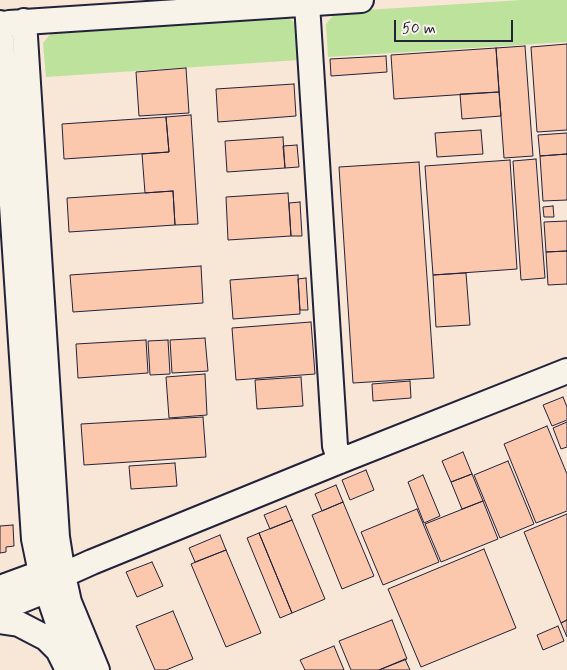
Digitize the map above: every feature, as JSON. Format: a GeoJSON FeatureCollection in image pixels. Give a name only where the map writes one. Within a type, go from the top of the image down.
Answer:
{"type":"FeatureCollection","features":[{"type":"Feature","properties":{"kind":"street"},"geometry":{"type":"LineString","coordinates":[[74,670],[50,579],[34,539],[0,23],[361,0]]}},
{"type":"Feature","properties":{"kind":"street"},"geometry":{"type":"LineString","coordinates":[[307,4],[335,446],[340,461]]}},
{"type":"Feature","properties":{"kind":"street"},"geometry":{"type":"LineString","coordinates":[[24,21],[57,537],[50,579],[69,602],[97,670]]}},
{"type":"Feature","properties":{"kind":"street"},"geometry":{"type":"LineString","coordinates":[[20,318],[43,317]]}},
{"type":"Feature","properties":{"kind":"street"},"geometry":{"type":"LineString","coordinates":[[0,609],[50,579],[340,461],[567,372]]}},
{"type":"Feature","properties":{"kind":"street"},"geometry":{"type":"LineString","coordinates":[[0,588],[50,579]]}},
{"type":"Feature","properties":{"kind":"street"},"geometry":{"type":"LineString","coordinates":[[0,621],[19,624],[46,638],[58,650],[68,670]]}},
{"type":"Feature","properties":{"kind":"green space"},"geometry":{"type":"Polygon","coordinates":[[[522,0],[567,0],[567,42],[328,57],[326,24],[336,12],[522,0]]]}},
{"type":"Feature","properties":{"kind":"green space"},"geometry":{"type":"Polygon","coordinates":[[[286,16],[296,24],[299,60],[46,77],[43,43],[53,31],[286,16]]]}},
{"type":"Feature","properties":{"kind":"building"},"geometry":{"type":"Polygon","coordinates":[[[567,44],[567,130],[537,132],[531,47],[567,44]]]}},
{"type":"Feature","properties":{"kind":"building"},"geometry":{"type":"Polygon","coordinates":[[[525,46],[533,156],[504,158],[496,48],[525,46]]]}},
{"type":"Feature","properties":{"kind":"building"},"geometry":{"type":"Polygon","coordinates":[[[496,48],[499,92],[394,99],[391,55],[496,48]]]}},
{"type":"Feature","properties":{"kind":"building"},"geometry":{"type":"Polygon","coordinates":[[[386,56],[387,72],[331,76],[330,59],[386,56]]]}},
{"type":"Feature","properties":{"kind":"building"},"geometry":{"type":"Polygon","coordinates":[[[186,68],[189,113],[139,116],[136,72],[186,68]]]}},
{"type":"Feature","properties":{"kind":"building"},"geometry":{"type":"Polygon","coordinates":[[[294,84],[296,116],[218,122],[216,89],[294,84]]]}},
{"type":"Feature","properties":{"kind":"building"},"geometry":{"type":"Polygon","coordinates":[[[499,92],[501,116],[462,119],[460,94],[499,92]]]}},
{"type":"Feature","properties":{"kind":"building"},"geometry":{"type":"Polygon","coordinates":[[[191,115],[198,224],[175,225],[173,191],[145,193],[142,154],[169,152],[166,117],[191,115]]]}},
{"type":"Feature","properties":{"kind":"building"},"geometry":{"type":"Polygon","coordinates":[[[166,117],[169,152],[64,159],[62,124],[166,117]]]}},
{"type":"Feature","properties":{"kind":"building"},"geometry":{"type":"Polygon","coordinates":[[[481,130],[483,154],[437,157],[435,133],[481,130]]]}},
{"type":"Feature","properties":{"kind":"building"},"geometry":{"type":"Polygon","coordinates":[[[567,133],[567,154],[540,156],[538,135],[567,133]]]}},
{"type":"Feature","properties":{"kind":"building"},"geometry":{"type":"Polygon","coordinates":[[[283,137],[285,168],[227,172],[225,141],[283,137]]]}},
{"type":"Feature","properties":{"kind":"building"},"geometry":{"type":"Polygon","coordinates":[[[297,145],[299,167],[285,168],[283,146],[297,145]]]}},
{"type":"Feature","properties":{"kind":"building"},"geometry":{"type":"Polygon","coordinates":[[[567,154],[567,200],[543,201],[540,156],[567,154]]]}},
{"type":"Feature","properties":{"kind":"building"},"geometry":{"type":"Polygon","coordinates":[[[536,159],[545,278],[521,280],[513,161],[536,159]]]}},
{"type":"Feature","properties":{"kind":"building"},"geometry":{"type":"Polygon","coordinates":[[[510,160],[517,269],[433,275],[425,166],[510,160]]]}},
{"type":"Feature","properties":{"kind":"building"},"geometry":{"type":"Polygon","coordinates":[[[419,162],[434,378],[353,383],[339,167],[419,162]]]}},
{"type":"Feature","properties":{"kind":"building"},"geometry":{"type":"Polygon","coordinates":[[[173,191],[175,225],[69,232],[67,198],[173,191]]]}},
{"type":"Feature","properties":{"kind":"building"},"geometry":{"type":"Polygon","coordinates":[[[288,193],[291,236],[228,240],[226,197],[288,193]]]}},
{"type":"Feature","properties":{"kind":"building"},"geometry":{"type":"Polygon","coordinates":[[[300,202],[302,236],[291,236],[289,203],[300,202]]]}},
{"type":"Feature","properties":{"kind":"building"},"geometry":{"type":"Polygon","coordinates":[[[553,206],[554,217],[544,217],[543,207],[553,206]]]}},
{"type":"Feature","properties":{"kind":"building"},"geometry":{"type":"Polygon","coordinates":[[[567,221],[567,251],[546,252],[544,222],[567,221]]]}},
{"type":"Feature","properties":{"kind":"building"},"geometry":{"type":"Polygon","coordinates":[[[567,251],[567,284],[548,285],[546,252],[567,251]]]}},
{"type":"Feature","properties":{"kind":"building"},"geometry":{"type":"Polygon","coordinates":[[[201,266],[203,303],[73,312],[70,275],[201,266]]]}},
{"type":"Feature","properties":{"kind":"building"},"geometry":{"type":"Polygon","coordinates":[[[466,273],[470,325],[436,327],[433,275],[466,273]]]}},
{"type":"Feature","properties":{"kind":"building"},"geometry":{"type":"Polygon","coordinates":[[[298,275],[300,314],[233,319],[230,280],[298,275]]]}},
{"type":"Feature","properties":{"kind":"building"},"geometry":{"type":"Polygon","coordinates":[[[306,278],[308,310],[300,310],[298,279],[306,278]]]}},
{"type":"Feature","properties":{"kind":"building"},"geometry":{"type":"Polygon","coordinates":[[[311,322],[315,374],[236,380],[232,328],[311,322]]]}},
{"type":"Feature","properties":{"kind":"building"},"geometry":{"type":"Polygon","coordinates":[[[205,338],[208,371],[172,373],[170,340],[205,338]]]}},
{"type":"Feature","properties":{"kind":"building"},"geometry":{"type":"Polygon","coordinates":[[[146,340],[148,373],[78,378],[76,344],[146,340]]]}},
{"type":"Feature","properties":{"kind":"building"},"geometry":{"type":"Polygon","coordinates":[[[168,340],[170,374],[150,375],[148,341],[168,340]]]}},
{"type":"Feature","properties":{"kind":"building"},"geometry":{"type":"Polygon","coordinates":[[[205,374],[207,415],[169,418],[166,377],[205,374]]]}},
{"type":"Feature","properties":{"kind":"building"},"geometry":{"type":"Polygon","coordinates":[[[301,377],[303,406],[257,409],[255,380],[301,377]]]}},
{"type":"Feature","properties":{"kind":"building"},"geometry":{"type":"Polygon","coordinates":[[[410,381],[411,398],[373,401],[372,384],[410,381]]]}},
{"type":"Feature","properties":{"kind":"building"},"geometry":{"type":"Polygon","coordinates":[[[563,397],[567,407],[567,420],[552,426],[543,405],[563,397]]]}},
{"type":"Feature","properties":{"kind":"building"},"geometry":{"type":"Polygon","coordinates":[[[203,417],[206,457],[84,465],[81,424],[203,417]]]}},
{"type":"Feature","properties":{"kind":"building"},"geometry":{"type":"Polygon","coordinates":[[[567,422],[567,447],[561,449],[553,428],[567,422]]]}},
{"type":"Feature","properties":{"kind":"building"},"geometry":{"type":"Polygon","coordinates":[[[547,426],[567,474],[567,511],[536,523],[504,444],[547,426]]]}},
{"type":"Feature","properties":{"kind":"building"},"geometry":{"type":"Polygon","coordinates":[[[463,452],[472,474],[451,482],[442,461],[463,452]]]}},
{"type":"Feature","properties":{"kind":"building"},"geometry":{"type":"Polygon","coordinates":[[[508,461],[534,524],[500,538],[474,475],[508,461]]]}},
{"type":"Feature","properties":{"kind":"building"},"geometry":{"type":"Polygon","coordinates":[[[175,463],[177,486],[131,489],[129,466],[175,463]]]}},
{"type":"Feature","properties":{"kind":"building"},"geometry":{"type":"Polygon","coordinates":[[[366,470],[374,490],[350,500],[342,480],[366,470]]]}},
{"type":"Feature","properties":{"kind":"building"},"geometry":{"type":"Polygon","coordinates":[[[472,474],[483,501],[462,509],[451,482],[472,474]]]}},
{"type":"Feature","properties":{"kind":"building"},"geometry":{"type":"Polygon","coordinates":[[[423,475],[440,516],[424,523],[408,482],[423,475]]]}},
{"type":"Feature","properties":{"kind":"building"},"geometry":{"type":"Polygon","coordinates":[[[336,485],[343,502],[322,511],[315,494],[336,485]]]}},
{"type":"Feature","properties":{"kind":"building"},"geometry":{"type":"Polygon","coordinates":[[[483,501],[498,539],[441,562],[425,524],[483,501]]]}},
{"type":"Feature","properties":{"kind":"building"},"geometry":{"type":"Polygon","coordinates":[[[343,502],[374,576],[342,589],[312,515],[343,502]]]}},
{"type":"Feature","properties":{"kind":"building"},"geometry":{"type":"Polygon","coordinates":[[[286,506],[292,520],[270,529],[264,515],[286,506]]]}},
{"type":"Feature","properties":{"kind":"building"},"geometry":{"type":"Polygon","coordinates":[[[417,509],[439,562],[383,585],[361,532],[417,509]]]}},
{"type":"Feature","properties":{"kind":"building"},"geometry":{"type":"Polygon","coordinates":[[[567,514],[567,620],[561,623],[524,532],[567,514]]]}},
{"type":"Feature","properties":{"kind":"building"},"geometry":{"type":"Polygon","coordinates":[[[292,520],[325,599],[292,613],[259,533],[292,520]]]}},
{"type":"Feature","properties":{"kind":"building"},"geometry":{"type":"Polygon","coordinates":[[[13,525],[14,546],[6,547],[6,552],[0,553],[0,526],[13,525]]]}},
{"type":"Feature","properties":{"kind":"building"},"geometry":{"type":"Polygon","coordinates":[[[259,533],[292,613],[280,618],[247,538],[259,533]]]}},
{"type":"Feature","properties":{"kind":"building"},"geometry":{"type":"Polygon","coordinates":[[[220,535],[226,550],[195,562],[189,548],[220,535]]]}},
{"type":"Feature","properties":{"kind":"building"},"geometry":{"type":"Polygon","coordinates":[[[484,549],[516,628],[421,667],[388,589],[484,549]]]}},
{"type":"Feature","properties":{"kind":"building"},"geometry":{"type":"Polygon","coordinates":[[[226,550],[261,633],[226,647],[191,564],[226,550]]]}},
{"type":"Feature","properties":{"kind":"building"},"geometry":{"type":"Polygon","coordinates":[[[152,562],[163,586],[137,597],[126,572],[152,562]]]}},
{"type":"Feature","properties":{"kind":"building"},"geometry":{"type":"Polygon","coordinates":[[[173,611],[193,659],[166,670],[155,670],[136,626],[173,611]]]}},
{"type":"Feature","properties":{"kind":"building"},"geometry":{"type":"Polygon","coordinates":[[[392,620],[407,659],[379,670],[351,670],[339,641],[392,620]]]}},
{"type":"Feature","properties":{"kind":"building"},"geometry":{"type":"Polygon","coordinates":[[[567,620],[567,637],[561,623],[567,620]]]}},
{"type":"Feature","properties":{"kind":"building"},"geometry":{"type":"Polygon","coordinates":[[[558,626],[564,641],[543,650],[537,635],[558,626]]]}},
{"type":"Feature","properties":{"kind":"building"},"geometry":{"type":"Polygon","coordinates":[[[334,646],[344,670],[305,670],[300,660],[334,646]]]}},
{"type":"Feature","properties":{"kind":"building"},"geometry":{"type":"Polygon","coordinates":[[[405,659],[410,670],[379,670],[405,659]]]}}]}
